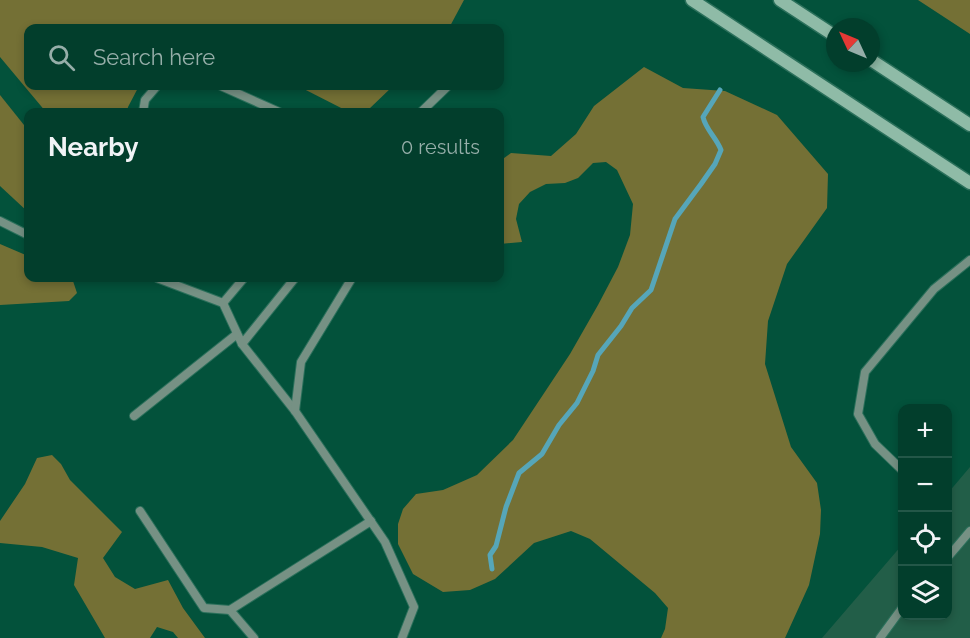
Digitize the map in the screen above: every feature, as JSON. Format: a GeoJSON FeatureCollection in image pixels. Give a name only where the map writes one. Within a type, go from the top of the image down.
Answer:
{"type":"FeatureCollection","features":[{"type":"Feature","properties":{"kind":"main road"},"geometry":{"type":"LineString","coordinates":[[692,0],[970,183]]}},
{"type":"Feature","properties":{"kind":"main road"},"geometry":{"type":"LineString","coordinates":[[780,0],[826,30]]}},
{"type":"Feature","properties":{"kind":"main road"},"geometry":{"type":"LineString","coordinates":[[880,66],[970,125]]}},
{"type":"Feature","properties":{"kind":"lane"},"geometry":{"type":"LineString","coordinates":[[144,108],[145,100],[153,90]]}},
{"type":"Feature","properties":{"kind":"lane"},"geometry":{"type":"LineString","coordinates":[[230,90],[270,108]]}},
{"type":"Feature","properties":{"kind":"lane"},"geometry":{"type":"LineString","coordinates":[[425,108],[444,90]]}},
{"type":"Feature","properties":{"kind":"lane"},"geometry":{"type":"LineString","coordinates":[[0,221],[24,233]]}},
{"type":"Feature","properties":{"kind":"lane"},"geometry":{"type":"LineString","coordinates":[[898,466],[874,444],[858,414],[865,372],[934,289],[970,260]]}},
{"type":"Feature","properties":{"kind":"lane"},"geometry":{"type":"LineString","coordinates":[[168,282],[223,303],[242,344],[295,411],[385,542],[414,607],[402,638]]}},
{"type":"Feature","properties":{"kind":"lane"},"geometry":{"type":"LineString","coordinates":[[223,303],[241,282]]}},
{"type":"Feature","properties":{"kind":"lane"},"geometry":{"type":"LineString","coordinates":[[242,344],[292,282]]}},
{"type":"Feature","properties":{"kind":"lane"},"geometry":{"type":"LineString","coordinates":[[295,411],[301,362],[350,282]]}},
{"type":"Feature","properties":{"kind":"lane"},"geometry":{"type":"LineString","coordinates":[[134,416],[237,334]]}},
{"type":"Feature","properties":{"kind":"lane"},"geometry":{"type":"LineString","coordinates":[[140,511],[204,608],[230,610],[371,521]]}},
{"type":"Feature","properties":{"kind":"lane"},"geometry":{"type":"LineString","coordinates":[[952,552],[970,531]]}},
{"type":"Feature","properties":{"kind":"lane"},"geometry":{"type":"LineString","coordinates":[[230,610],[254,638]]}},
{"type":"Feature","properties":{"kind":"lane"},"geometry":{"type":"LineString","coordinates":[[880,638],[898,615]]}},
{"type":"Feature","properties":{"kind":"shaded area"},"geometry":{"type":"Polygon","coordinates":[[[0,0],[464,0],[451,24],[24,24],[24,86],[0,57],[0,0]]]}},
{"type":"Feature","properties":{"kind":"shaded area"},"geometry":{"type":"Polygon","coordinates":[[[918,0],[970,0],[970,34],[918,0]]]}},
{"type":"Feature","properties":{"kind":"shaded area"},"geometry":{"type":"Polygon","coordinates":[[[644,67],[683,88],[725,91],[777,115],[828,174],[827,208],[787,264],[768,321],[765,364],[791,447],[817,483],[821,510],[820,534],[809,585],[785,638],[661,638],[665,629],[668,608],[655,593],[590,539],[571,531],[534,543],[495,579],[470,590],[443,592],[413,574],[398,544],[398,524],[403,509],[416,494],[443,490],[477,475],[513,440],[570,354],[618,267],[630,235],[633,204],[617,170],[606,162],[593,163],[578,178],[565,183],[546,184],[530,192],[519,204],[516,219],[522,242],[504,244],[504,158],[511,153],[551,156],[576,134],[594,106],[644,67]]]}},
{"type":"Feature","properties":{"kind":"shaded area"},"geometry":{"type":"Polygon","coordinates":[[[28,90],[137,90],[128,108],[43,108],[28,90]]]}},
{"type":"Feature","properties":{"kind":"shaded area"},"geometry":{"type":"Polygon","coordinates":[[[306,90],[389,90],[370,108],[341,108],[306,90]]]}},
{"type":"Feature","properties":{"kind":"shaded area"},"geometry":{"type":"Polygon","coordinates":[[[0,95],[24,125],[24,208],[0,186],[0,95]]]}},
{"type":"Feature","properties":{"kind":"shaded area"},"geometry":{"type":"Polygon","coordinates":[[[0,244],[24,254],[24,282],[73,282],[77,293],[69,301],[0,305],[0,244]]]}},
{"type":"Feature","properties":{"kind":"shaded area"},"geometry":{"type":"Polygon","coordinates":[[[52,455],[61,464],[70,480],[122,532],[103,558],[115,577],[135,589],[168,580],[183,608],[205,638],[178,638],[173,632],[157,627],[150,638],[105,638],[74,585],[78,558],[42,547],[0,543],[0,521],[25,484],[37,458],[52,455]]]}},
{"type":"Feature","properties":{"kind":"shaded area"},"geometry":{"type":"Polygon","coordinates":[[[970,467],[970,638],[822,638],[898,550],[898,620],[952,620],[952,488],[970,467]]]}},
{"type":"Feature","properties":{"kind":"waterway"},"geometry":{"type":"LineString","coordinates":[[492,569],[490,555],[496,546],[506,507],[519,473],[542,454],[559,425],[577,403],[593,371],[598,355],[632,308],[651,290],[675,219],[715,164],[721,150],[703,117],[720,90]]}}]}
